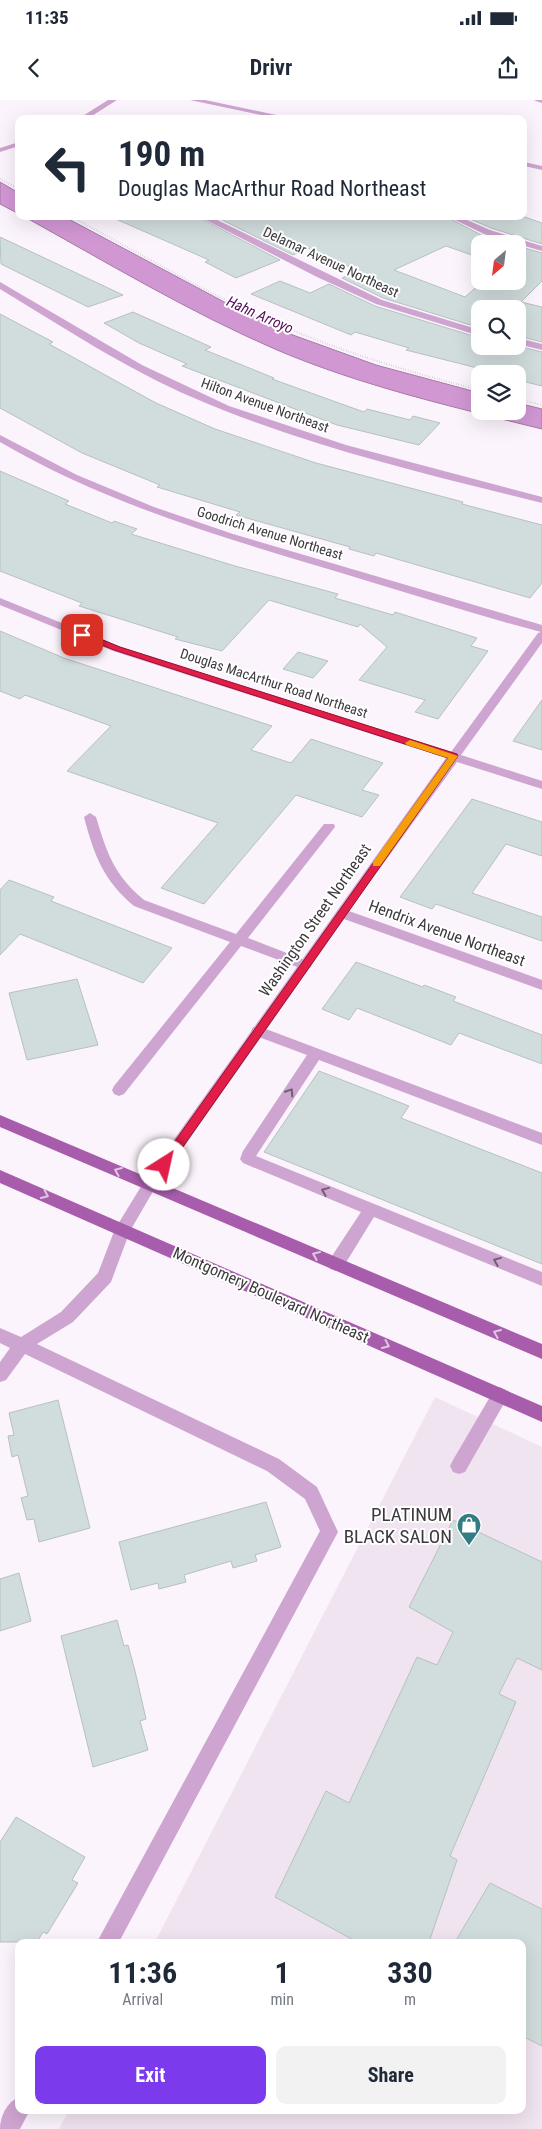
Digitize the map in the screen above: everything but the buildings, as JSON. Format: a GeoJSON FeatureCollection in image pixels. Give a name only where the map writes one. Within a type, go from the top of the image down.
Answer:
{"type":"FeatureCollection","features":[{"type":"Feature","properties":{"kind":"main road"},"geometry":{"type":"LineString","coordinates":[[0,1121],[542,1352]]}},
{"type":"Feature","properties":{"kind":"main road","name":"Montgomery Boulevard Northeast"},"geometry":{"type":"LineString","coordinates":[[0,1176],[542,1414]]}},
{"type":"Feature","properties":{"kind":"street"},"geometry":{"type":"LineString","coordinates":[[88,115],[113,100]]}},
{"type":"Feature","properties":{"kind":"street"},"geometry":{"type":"LineString","coordinates":[[194,100],[262,115]]}},
{"type":"Feature","properties":{"kind":"street"},"geometry":{"type":"LineString","coordinates":[[538,100],[542,101]]}},
{"type":"Feature","properties":{"kind":"street"},"geometry":{"type":"LineString","coordinates":[[0,150],[15,145]]}},
{"type":"Feature","properties":{"kind":"street"},"geometry":{"type":"LineString","coordinates":[[527,165],[542,168]]}},
{"type":"Feature","properties":{"kind":"street","name":"Delamar Avenue Northeast"},"geometry":{"type":"LineString","coordinates":[[210,220],[320,276],[379,302],[471,330]]}},
{"type":"Feature","properties":{"kind":"street"},"geometry":{"type":"LineString","coordinates":[[459,220],[487,232],[542,249]]}},
{"type":"Feature","properties":{"kind":"street","name":"Hilton Avenue Northeast"},"geometry":{"type":"LineString","coordinates":[[0,285],[139,368],[225,408],[335,444],[542,500]]}},
{"type":"Feature","properties":{"kind":"street"},"geometry":{"type":"LineString","coordinates":[[526,344],[542,347]]}},
{"type":"Feature","properties":{"kind":"street","name":"Goodrich Avenue Northeast"},"geometry":{"type":"LineString","coordinates":[[0,438],[65,473],[122,498],[218,534],[542,629]]}},
{"type":"Feature","properties":{"kind":"street","name":"Douglas MacArthur Road Northeast"},"geometry":{"type":"LineString","coordinates":[[0,601],[117,648],[542,785]]}},
{"type":"Feature","properties":{"kind":"street","name":"Washington Street Northeast"},"geometry":{"type":"LineString","coordinates":[[22,1345],[67,1317],[105,1277],[122,1229],[150,1184],[341,913],[542,635]]}},
{"type":"Feature","properties":{"kind":"street"},"geometry":{"type":"LineString","coordinates":[[90,817],[105,868],[127,895],[138,903],[305,965]]}},
{"type":"Feature","properties":{"kind":"street"},"geometry":{"type":"LineString","coordinates":[[118,1090],[329,827]]}},
{"type":"Feature","properties":{"kind":"street","name":"Hendrix Avenue Northeast"},"geometry":{"type":"LineString","coordinates":[[341,913],[542,985]]}},
{"type":"Feature","properties":{"kind":"street"},"geometry":{"type":"LineString","coordinates":[[258,1031],[542,1138]]}},
{"type":"Feature","properties":{"kind":"street"},"geometry":{"type":"LineString","coordinates":[[316,1053],[248,1156],[248,1159],[542,1279]]}},
{"type":"Feature","properties":{"kind":"street"},"geometry":{"type":"LineString","coordinates":[[336,1264],[370,1210]]}},
{"type":"Feature","properties":{"kind":"street"},"geometry":{"type":"LineString","coordinates":[[0,1335],[274,1464],[311,1492],[329,1532],[110,1939]]}},
{"type":"Feature","properties":{"kind":"street"},"geometry":{"type":"LineString","coordinates":[[0,1374],[22,1345]]}},
{"type":"Feature","properties":{"kind":"street"},"geometry":{"type":"LineString","coordinates":[[459,1466],[500,1395]]}},
{"type":"Feature","properties":{"kind":"street"},"geometry":{"type":"LineString","coordinates":[[8,2129],[16,2114]]}},
{"type":"Feature","properties":{"kind":"path"},"geometry":{"type":"LineString","coordinates":[[0,179],[15,187]]}},
{"type":"Feature","properties":{"kind":"path"},"geometry":{"type":"LineString","coordinates":[[77,220],[230,302],[313,339],[378,362],[471,388]]}},
{"type":"Feature","properties":{"kind":"path"},"geometry":{"type":"LineString","coordinates":[[526,401],[542,405]]}},
{"type":"Feature","properties":{"kind":"shaded area"},"geometry":{"type":"Polygon","coordinates":[[[0,182],[15,191],[15,212],[0,204],[0,182]]]}},
{"type":"Feature","properties":{"kind":"shaded area"},"geometry":{"type":"Polygon","coordinates":[[[30,220],[70,220],[243,312],[293,335],[376,365],[471,391],[471,411],[375,385],[309,363],[244,335],[180,303],[30,220]]]}},
{"type":"Feature","properties":{"kind":"shaded area"},"geometry":{"type":"Polygon","coordinates":[[[526,405],[542,409],[542,429],[506,420],[526,420],[526,405]]]}},
{"type":"Feature","properties":{"kind":"shaded area"},"geometry":{"type":"Polygon","coordinates":[[[435,1397],[542,1447],[542,2129],[59,2129],[67,2114],[526,2114],[526,1939],[157,1939],[435,1397]]]}},
{"type":"Feature","properties":{"kind":"slow traffic"},"geometry":{"type":"LineString","coordinates":[[376,864],[454,756],[410,743]]}},
{"type":"Feature","properties":{"kind":"place","name":"PLATINUM BLACK SALON"},"geometry":{"type":"Point","coordinates":[469,1546]}},
{"type":"Feature","properties":{"kind":"route"},"geometry":{"type":"LineString","coordinates":[[82,635],[117,648],[454,756],[164,1165]]}},
{"type":"Feature","properties":{"kind":"water label","name":"Hahn Arroyo"},"geometry":{"type":"Point","coordinates":[260,315]}}]}
